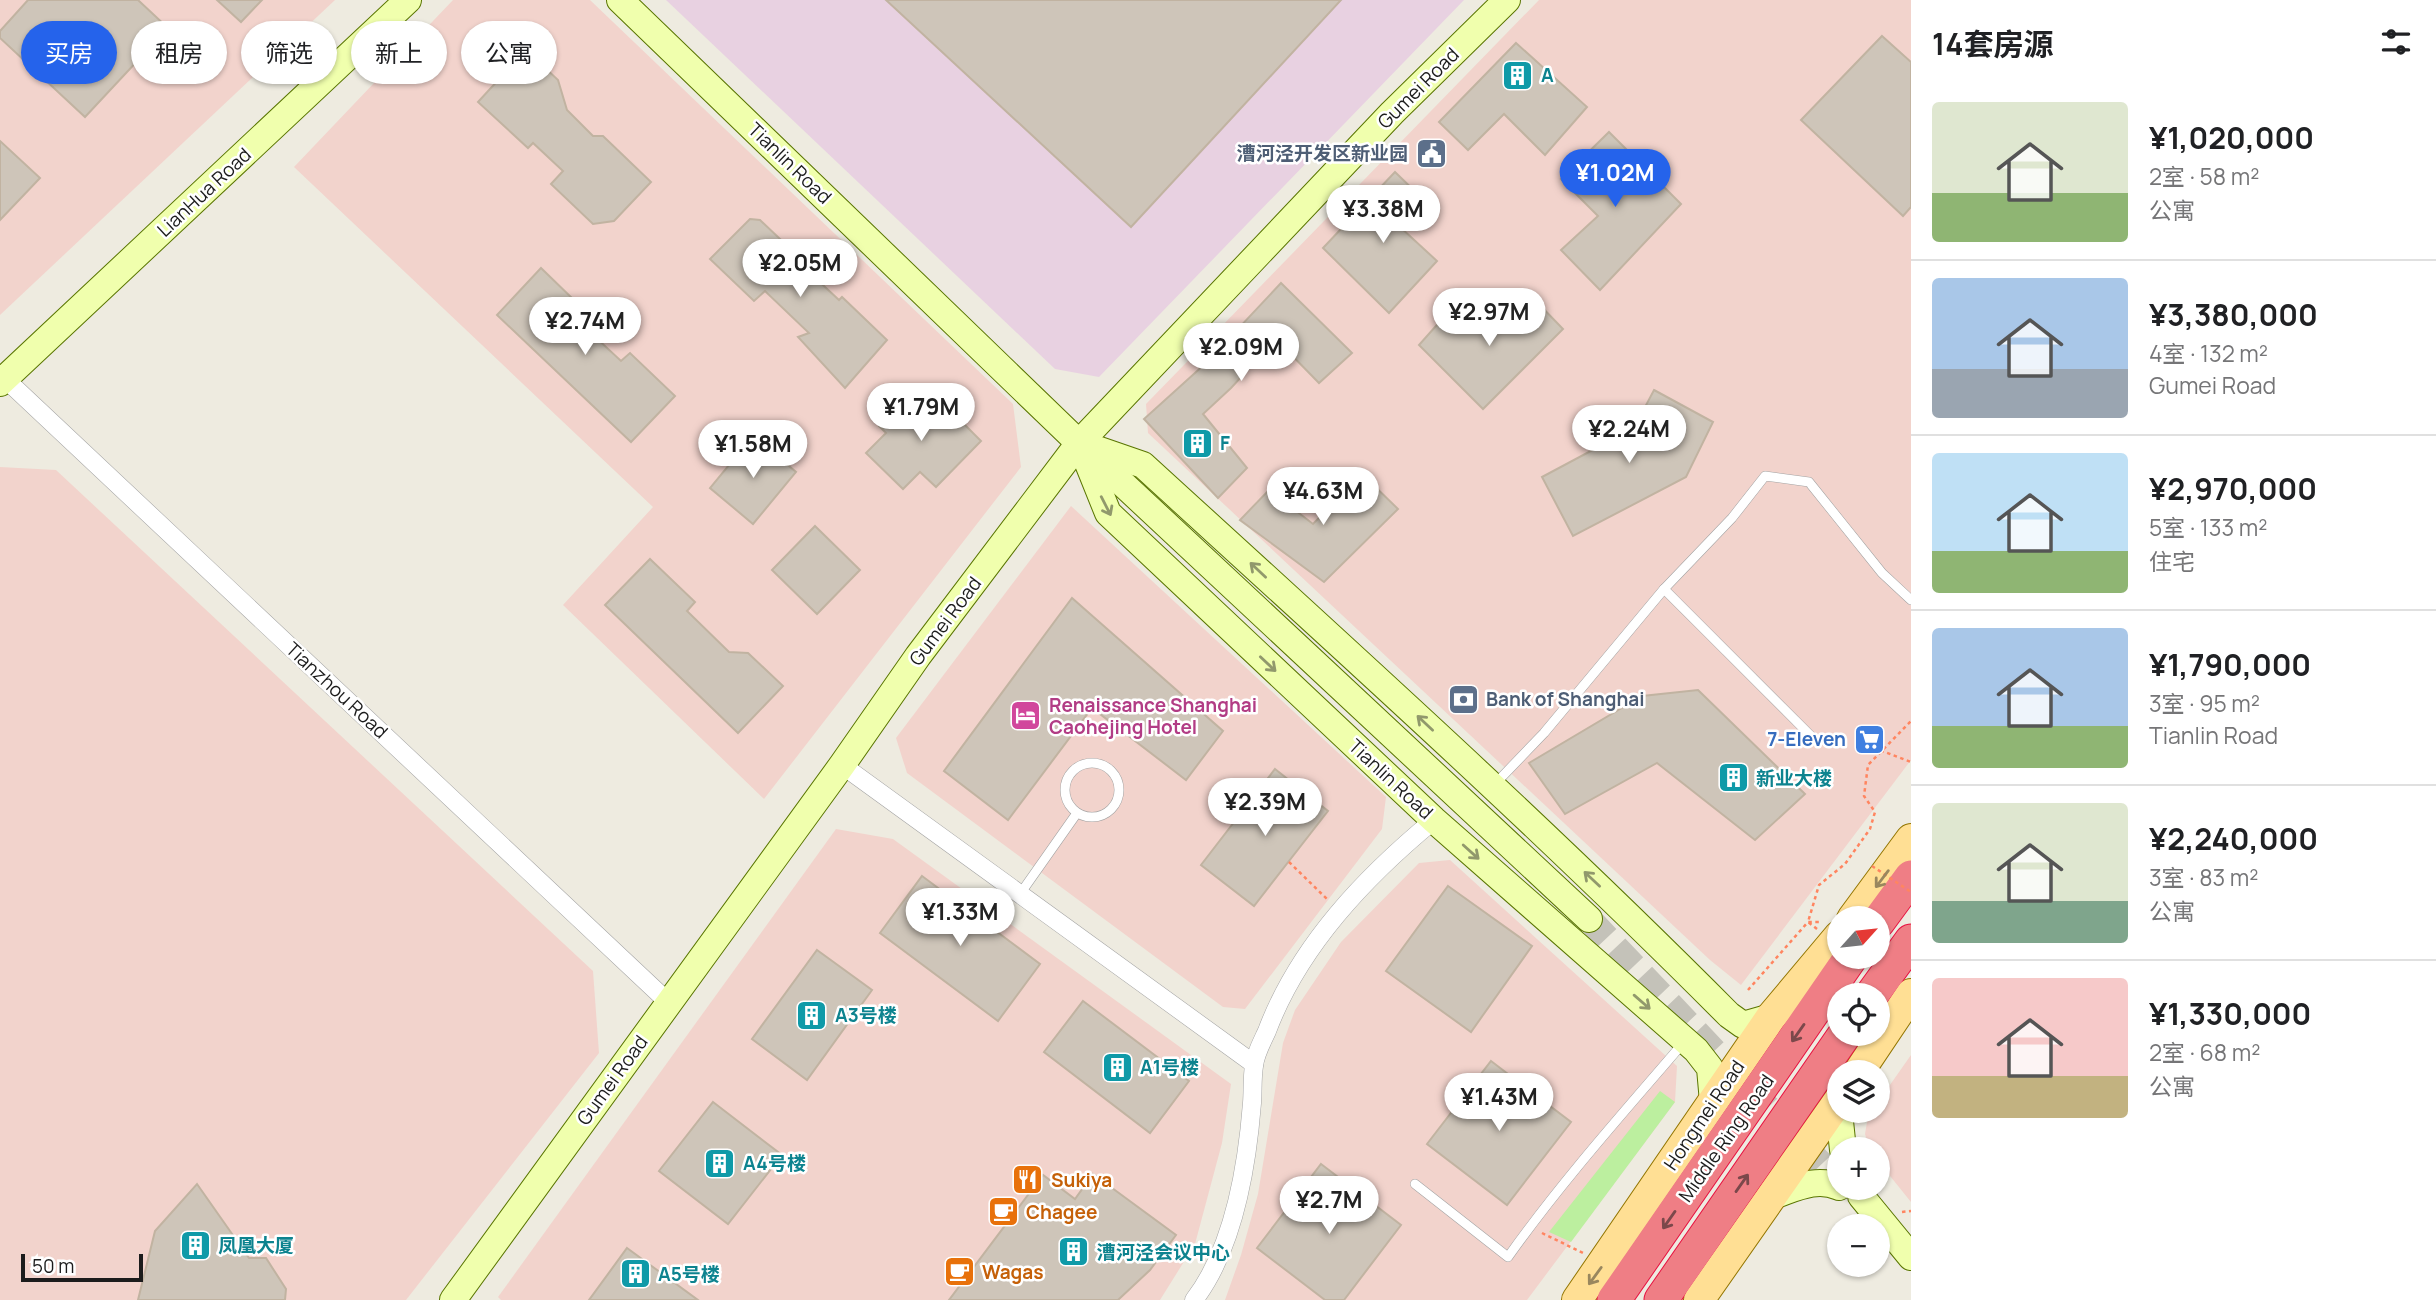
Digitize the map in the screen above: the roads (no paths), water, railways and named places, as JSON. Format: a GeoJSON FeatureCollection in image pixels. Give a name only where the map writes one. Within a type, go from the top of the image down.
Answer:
{"type":"FeatureCollection","features":[{"type":"Feature","properties":{"kind":"highway"},"geometry":{"type":"LineString","coordinates":[[1890,906],[1911,877]]}},
{"type":"Feature","properties":{"kind":"highway"},"geometry":{"type":"LineString","coordinates":[[1880,983],[1911,941]]}},
{"type":"Feature","properties":{"kind":"highway","name":"Middle Ring Road"},"geometry":{"type":"LineString","coordinates":[[1614,1300],[1829,970]]}},
{"type":"Feature","properties":{"kind":"highway","name":"Middle Ring Road"},"geometry":{"type":"LineString","coordinates":[[1661,1300],[1837,1046]]}},
{"type":"Feature","properties":{"kind":"main road"},"geometry":{"type":"LineString","coordinates":[[1862,906],[1911,839]]}},
{"type":"Feature","properties":{"kind":"main road","name":"Hongmei Road"},"geometry":{"type":"LineString","coordinates":[[1577,1300],[1771,1017],[1827,965]]}},
{"type":"Feature","properties":{"kind":"main road"},"geometry":{"type":"LineString","coordinates":[[1867,1060],[1911,994]]}},
{"type":"Feature","properties":{"kind":"main road"},"geometry":{"type":"LineString","coordinates":[[1699,1300],[1827,1119]]}},
{"type":"Feature","properties":{"kind":"street","name":"LianHua Road"},"geometry":{"type":"LineString","coordinates":[[2,378],[408,0]]}},
{"type":"Feature","properties":{"kind":"street","name":"Tianlin Road"},"geometry":{"type":"LineString","coordinates":[[620,0],[1079,443],[1589,919]]}},
{"type":"Feature","properties":{"kind":"street","name":"Gumei Road"},"geometry":{"type":"LineString","coordinates":[[457,1299],[918,656],[1079,443],[1392,113],[1507,0]]}},
{"type":"Feature","properties":{"kind":"street","name":"Tianzhou Road"},"geometry":{"type":"LineString","coordinates":[[2,378],[668,1002]]}},
{"type":"Feature","properties":{"kind":"street","name":"Tianlin Road"},"geometry":{"type":"LineString","coordinates":[[1079,443],[1143,465],[1494,786],[1620,905],[1729,1015],[1743,1025],[1771,1017]]}},
{"type":"Feature","properties":{"kind":"street","name":"Tianlin Road"},"geometry":{"type":"LineString","coordinates":[[1079,443],[1108,513],[1434,820],[1696,1050],[1710,1068],[1713,1102]]}},
{"type":"Feature","properties":{"kind":"street"},"geometry":{"type":"LineString","coordinates":[[842,765],[1254,1064]]}},
{"type":"Feature","properties":{"kind":"street"},"geometry":{"type":"LineString","coordinates":[[1194,1300],[1206,1285],[1226,1241],[1244,1174],[1254,1064],[1276,1006],[1297,970],[1339,912],[1396,852],[1434,820]]}},
{"type":"Feature","properties":{"kind":"street"},"geometry":{"type":"LineString","coordinates":[[1583,951],[1620,905]]}},
{"type":"Feature","properties":{"kind":"street"},"geometry":{"type":"LineString","coordinates":[[1775,1195],[1813,1182],[1827,1183]]}},
{"type":"Feature","properties":{"kind":"street"},"geometry":{"type":"LineString","coordinates":[[1859,1200],[1911,1257]]}},
{"type":"Feature","properties":{"kind":"lane"},"geometry":{"type":"LineString","coordinates":[[1494,786],[1544,733],[1664,589],[1732,518],[1766,476],[1809,482],[1882,573],[1911,600]]}},
{"type":"Feature","properties":{"kind":"lane"},"geometry":{"type":"LineString","coordinates":[[1664,589],[1812,737]]}},
{"type":"Feature","properties":{"kind":"lane"},"geometry":{"type":"LineString","coordinates":[[1094,762],[1103,764],[1110,769],[1119,783],[1117,800],[1112,808],[1096,817],[1077,813],[1066,798],[1066,779],[1078,766],[1094,762]]}},
{"type":"Feature","properties":{"kind":"lane"},"geometry":{"type":"LineString","coordinates":[[1020,894],[1077,813]]}},
{"type":"Feature","properties":{"kind":"lane"},"geometry":{"type":"LineString","coordinates":[[1415,1184],[1508,1256],[1529,1227],[1685,1040]]}},
{"type":"Feature","properties":{"kind":"tunnel"},"geometry":{"type":"LineString","coordinates":[[1589,919],[1827,1170]]}},
{"type":"Feature","properties":{"kind":"place","name":"A"},"geometry":{"type":"Point","coordinates":[1518,75]}},
{"type":"Feature","properties":{"kind":"place","name":"漕河泾开发区新业园"},"geometry":{"type":"Point","coordinates":[1431,153]}},
{"type":"Feature","properties":{"kind":"place","name":"F"},"geometry":{"type":"Point","coordinates":[1197,443]}},
{"type":"Feature","properties":{"kind":"place","name":"Bank of Shanghai"},"geometry":{"type":"Point","coordinates":[1463,699]}},
{"type":"Feature","properties":{"kind":"place","name":"Renaissance Shanghai Caohejing Hotel"},"geometry":{"type":"Point","coordinates":[1026,716]}},
{"type":"Feature","properties":{"kind":"place","name":"7-Eleven"},"geometry":{"type":"Point","coordinates":[1869,739]}},
{"type":"Feature","properties":{"kind":"place","name":"新业大楼"},"geometry":{"type":"Point","coordinates":[1733,778]}},
{"type":"Feature","properties":{"kind":"place","name":"A3号楼"},"geometry":{"type":"Point","coordinates":[812,1015]}},
{"type":"Feature","properties":{"kind":"place","name":"A1号楼"},"geometry":{"type":"Point","coordinates":[1117,1067]}},
{"type":"Feature","properties":{"kind":"place","name":"A4号楼"},"geometry":{"type":"Point","coordinates":[720,1163]}},
{"type":"Feature","properties":{"kind":"place","name":"Sukiya"},"geometry":{"type":"Point","coordinates":[1028,1180]}},
{"type":"Feature","properties":{"kind":"place","name":"Chagee"},"geometry":{"type":"Point","coordinates":[1003,1212]}},
{"type":"Feature","properties":{"kind":"place","name":"凤凰大厦"},"geometry":{"type":"Point","coordinates":[195,1245]}},
{"type":"Feature","properties":{"kind":"place","name":"漕河泾会议中心"},"geometry":{"type":"Point","coordinates":[1074,1252]}},
{"type":"Feature","properties":{"kind":"place","name":"Wagas"},"geometry":{"type":"Point","coordinates":[959,1272]}},
{"type":"Feature","properties":{"kind":"place","name":"A5号楼"},"geometry":{"type":"Point","coordinates":[635,1274]}}]}
